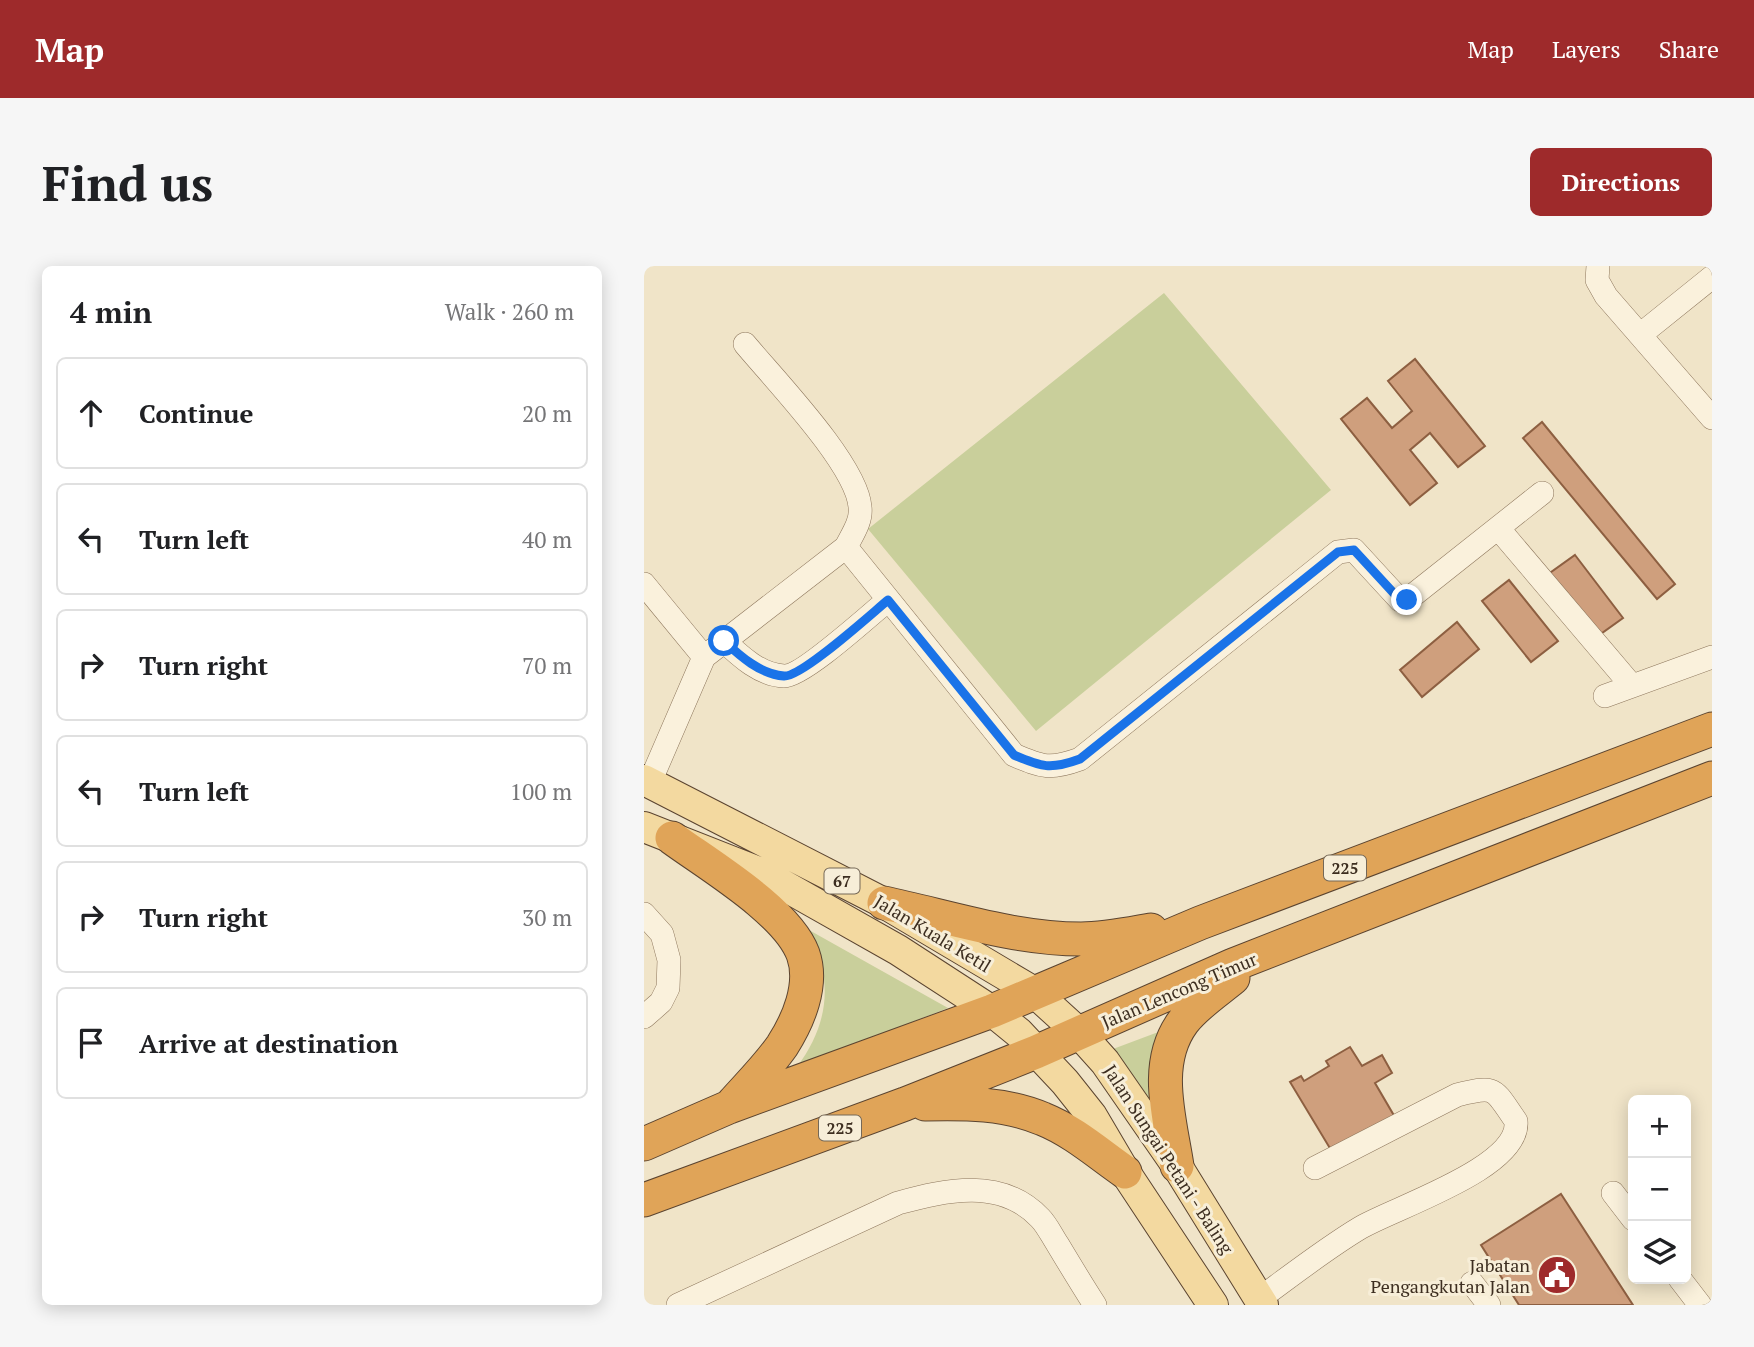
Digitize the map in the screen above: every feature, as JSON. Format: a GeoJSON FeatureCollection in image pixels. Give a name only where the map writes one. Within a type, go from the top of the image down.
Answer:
{"type":"FeatureCollection","features":[{"type":"Feature","properties":{"kind":"highway","name":"225"},"geometry":{"type":"LineString","coordinates":[[644,1144],[729,1107],[992,1012],[1200,923],[1712,729]]}},
{"type":"Feature","properties":{"kind":"highway","name":"Jalan Lencong Timur"},"geometry":{"type":"LineString","coordinates":[[644,1200],[905,1104],[1262,955],[1712,778]]}},
{"type":"Feature","properties":{"kind":"highway"},"geometry":{"type":"LineString","coordinates":[[658,832],[759,902],[786,927],[804,956],[806,970],[803,1004],[794,1024],[773,1058],[729,1107]]}},
{"type":"Feature","properties":{"kind":"highway"},"geometry":{"type":"LineString","coordinates":[[884,903],[1011,932],[1059,938],[1083,939],[1200,923]]}},
{"type":"Feature","properties":{"kind":"highway"},"geometry":{"type":"LineString","coordinates":[[1177,1166],[1166,1091],[1166,1062],[1170,1048],[1183,1021],[1193,1010],[1262,955]]}},
{"type":"Feature","properties":{"kind":"highway"},"geometry":{"type":"LineString","coordinates":[[905,1104],[988,1105],[1019,1111],[1044,1119],[1068,1132],[1125,1172]]}},
{"type":"Feature","properties":{"kind":"main road","name":"Jalan Kuala Ketil"},"geometry":{"type":"LineString","coordinates":[[647,781],[884,903],[1034,992]]}},
{"type":"Feature","properties":{"kind":"main road","name":"Jalan Kuala Ketil"},"geometry":{"type":"LineString","coordinates":[[658,832],[761,873],[898,950],[992,1012]]}},
{"type":"Feature","properties":{"kind":"main road","name":"Jalan Sungai Petani - Baling"},"geometry":{"type":"LineString","coordinates":[[1034,992],[1079,1033],[1105,1062],[1177,1166],[1261,1302]]}},
{"type":"Feature","properties":{"kind":"main road","name":"67"},"geometry":{"type":"LineString","coordinates":[[992,1012],[1019,1033],[1065,1082],[1092,1116],[1125,1172],[1213,1305]]}},
{"type":"Feature","properties":{"kind":"street"},"geometry":{"type":"LineString","coordinates":[[1598,266],[1597,280],[1606,296],[1712,418]]}},
{"type":"Feature","properties":{"kind":"street"},"geometry":{"type":"LineString","coordinates":[[1640,335],[1712,277]]}},
{"type":"Feature","properties":{"kind":"street"},"geometry":{"type":"LineString","coordinates":[[647,781],[704,657],[846,547],[857,527],[861,510],[857,488],[838,457],[746,344]]}},
{"type":"Feature","properties":{"kind":"street"},"geometry":{"type":"LineString","coordinates":[[846,547],[1014,755],[1036,765],[1058,767],[1080,759],[1338,552],[1354,550],[1400,600],[1407,600],[1542,493]]}},
{"type":"Feature","properties":{"kind":"street"},"geometry":{"type":"LineString","coordinates":[[1498,528],[1632,686]]}},
{"type":"Feature","properties":{"kind":"street"},"geometry":{"type":"LineString","coordinates":[[644,584],[704,657]]}},
{"type":"Feature","properties":{"kind":"street"},"geometry":{"type":"LineString","coordinates":[[724,641],[742,658],[761,670],[785,676],[795,674],[888,600]]}},
{"type":"Feature","properties":{"kind":"street"},"geometry":{"type":"LineString","coordinates":[[1605,696],[1712,657]]}},
{"type":"Feature","properties":{"kind":"street"},"geometry":{"type":"LineString","coordinates":[[644,914],[662,934],[669,960],[668,988],[662,1002],[644,1017]]}},
{"type":"Feature","properties":{"kind":"street"},"geometry":{"type":"LineString","coordinates":[[1261,1302],[1363,1226],[1464,1178],[1502,1153],[1514,1137],[1516,1121],[1496,1093],[1489,1088],[1482,1089],[1457,1096],[1315,1168]]}},
{"type":"Feature","properties":{"kind":"street"},"geometry":{"type":"LineString","coordinates":[[678,1305],[898,1203],[932,1194],[971,1189],[997,1192],[1022,1202],[1042,1219],[1095,1305]]}},
{"type":"Feature","properties":{"kind":"street"},"geometry":{"type":"LineString","coordinates":[[1613,1193],[1628,1212]]}},
{"type":"Feature","properties":{"kind":"street"},"geometry":{"type":"LineString","coordinates":[[1472,1283],[1489,1305]]}},
{"type":"Feature","properties":{"kind":"street"},"geometry":{"type":"LineString","coordinates":[[1684,1284],[1700,1305],[1712,1296]]}},
{"type":"Feature","properties":{"kind":"green space"},"geometry":{"type":"Polygon","coordinates":[[[1164,293],[1331,490],[1036,731],[868,529],[1164,293]]]}},
{"type":"Feature","properties":{"kind":"green space"},"geometry":{"type":"Polygon","coordinates":[[[809,930],[948,1008],[797,1067],[816,1034],[824,1000],[822,966],[809,930]]]}},
{"type":"Feature","properties":{"kind":"green space"},"geometry":{"type":"Polygon","coordinates":[[[1169,1028],[1150,1077],[1151,1110],[1113,1049],[1169,1028]]]}},
{"type":"Feature","properties":{"kind":"building"},"geometry":{"type":"Polygon","coordinates":[[[1415,359],[1485,446],[1458,467],[1430,433],[1410,450],[1437,483],[1410,505],[1341,419],[1367,398],[1392,428],[1412,411],[1388,381],[1415,359]]]}},
{"type":"Feature","properties":{"kind":"building"},"geometry":{"type":"Polygon","coordinates":[[[1542,422],[1675,584],[1657,599],[1523,438],[1542,422]]]}},
{"type":"Feature","properties":{"kind":"building"},"geometry":{"type":"Polygon","coordinates":[[[1575,555],[1623,618],[1595,638],[1547,575],[1575,555]]]}},
{"type":"Feature","properties":{"kind":"building"},"geometry":{"type":"Polygon","coordinates":[[[1509,580],[1558,641],[1531,662],[1482,601],[1509,580]]]}},
{"type":"Feature","properties":{"kind":"building"},"geometry":{"type":"Polygon","coordinates":[[[1457,622],[1479,649],[1422,697],[1400,670],[1457,622]]]}},
{"type":"Feature","properties":{"kind":"building"},"geometry":{"type":"Polygon","coordinates":[[[1350,1047],[1362,1066],[1382,1055],[1392,1073],[1375,1083],[1396,1119],[1334,1155],[1290,1082],[1301,1076],[1304,1081],[1329,1066],[1326,1061],[1350,1047]]]}},
{"type":"Feature","properties":{"kind":"building","name":"Jabatan Pengangkutan Jalan"},"geometry":{"type":"Polygon","coordinates":[[[1561,1194],[1633,1305],[1519,1305],[1481,1245],[1561,1194]]]}},
{"type":"Feature","properties":{"kind":"place","name":"Jabatan Pengangkutan Jalan"},"geometry":{"type":"Point","coordinates":[1557,1275]}},
{"type":"Feature","properties":{"kind":"route"},"geometry":{"type":"LineString","coordinates":[[724,641],[742,658],[761,670],[785,676],[795,674],[888,600],[1014,755],[1036,765],[1058,767],[1080,759],[1338,552],[1354,550],[1400,600],[1407,600]]}}]}
